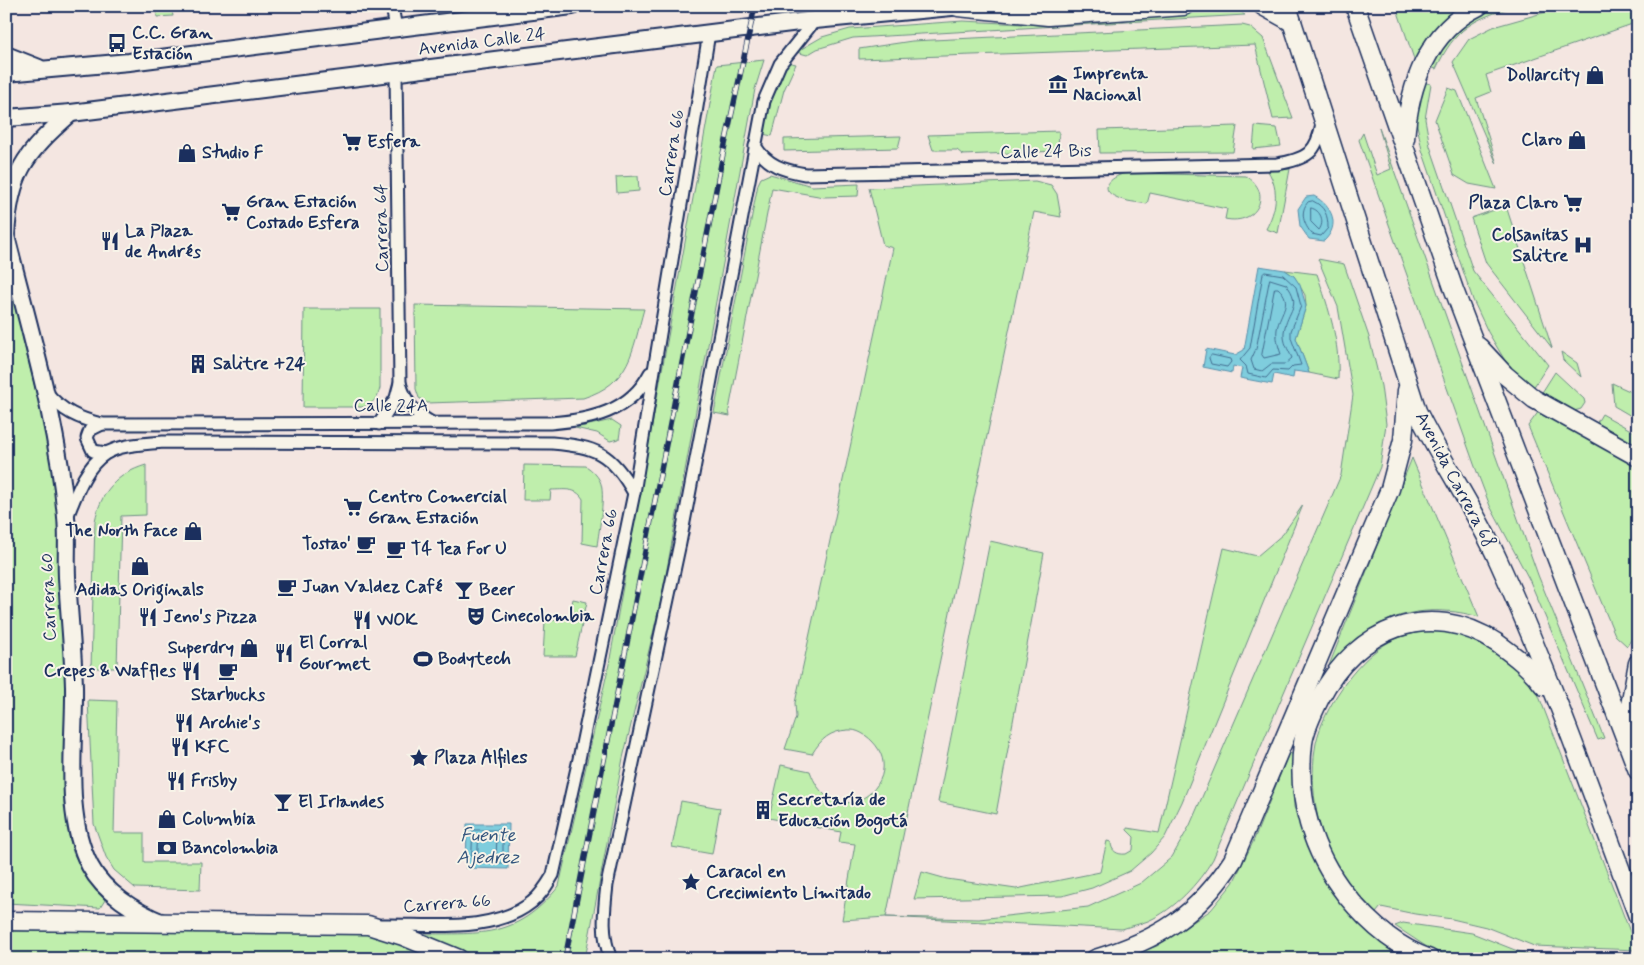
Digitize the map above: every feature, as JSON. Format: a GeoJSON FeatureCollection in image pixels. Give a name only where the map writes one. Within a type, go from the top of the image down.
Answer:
{"type":"FeatureCollection","features":[{"type":"Feature","properties":{"kind":"main road","name":"Avenida Calle 24"},"geometry":{"type":"LineString","coordinates":[[6,73],[129,62],[572,6]]}},
{"type":"Feature","properties":{"kind":"main road","name":"Avenida Calle 24"},"geometry":{"type":"LineString","coordinates":[[6,118],[72,113],[815,20],[962,6]]}},
{"type":"Feature","properties":{"kind":"main road"},"geometry":{"type":"LineString","coordinates":[[958,7],[1048,16],[1184,6]]}},
{"type":"Feature","properties":{"kind":"main road"},"geometry":{"type":"LineString","coordinates":[[1263,6],[1289,14]]}},
{"type":"Feature","properties":{"kind":"main road"},"geometry":{"type":"LineString","coordinates":[[1356,6],[1473,340],[1531,496],[1638,770]]}},
{"type":"Feature","properties":{"kind":"main road"},"geometry":{"type":"LineString","coordinates":[[1405,147],[1411,92],[1426,56],[1452,25],[1479,6]]}},
{"type":"Feature","properties":{"kind":"main road","name":"Avenida Carrera 68"},"geometry":{"type":"LineString","coordinates":[[1289,14],[1417,411],[1498,561],[1559,710],[1638,916]]}},
{"type":"Feature","properties":{"kind":"main road"},"geometry":{"type":"LineString","coordinates":[[6,55],[43,70]]}},
{"type":"Feature","properties":{"kind":"main road","name":"Carrera 60"},"geometry":{"type":"LineString","coordinates":[[72,113],[44,137],[21,167],[8,205],[6,237],[45,391],[66,518],[74,687],[74,806],[80,841],[90,866],[102,882],[124,902],[163,923]]}},
{"type":"Feature","properties":{"kind":"main road"},"geometry":{"type":"LineString","coordinates":[[1473,340],[1505,376],[1527,393],[1638,457]]}},
{"type":"Feature","properties":{"kind":"main road"},"geometry":{"type":"LineString","coordinates":[[1095,959],[1139,943],[1179,921],[1201,904],[1233,860],[1390,489],[1403,440],[1408,384]]}},
{"type":"Feature","properties":{"kind":"main road"},"geometry":{"type":"LineString","coordinates":[[1430,959],[1400,944],[1369,919],[1333,879],[1320,855],[1308,827],[1301,768],[1303,741],[1312,714],[1326,687],[1345,662],[1358,650],[1376,637],[1397,626],[1430,621],[1461,626],[1504,648],[1531,670],[1559,710]]}},
{"type":"Feature","properties":{"kind":"main road"},"geometry":{"type":"LineString","coordinates":[[1624,732],[1638,663]]}},
{"type":"Feature","properties":{"kind":"main road"},"geometry":{"type":"LineString","coordinates":[[6,921],[368,925],[396,933],[458,959]]}},
{"type":"Feature","properties":{"kind":"street"},"geometry":{"type":"LineString","coordinates":[[392,6],[396,29]]}},
{"type":"Feature","properties":{"kind":"street"},"geometry":{"type":"LineString","coordinates":[[611,959],[606,948],[603,924],[607,885],[680,543],[764,101],[771,81],[780,64],[815,20]]}},
{"type":"Feature","properties":{"kind":"street","name":"Carrera 66"},"geometry":{"type":"LineString","coordinates":[[368,925],[467,924],[499,919],[519,911],[543,892],[553,875],[561,849],[634,493],[709,33]]}},
{"type":"Feature","properties":{"kind":"street","name":"Carrera 64"},"geometry":{"type":"LineString","coordinates":[[379,424],[396,398],[400,383],[396,72]]}},
{"type":"Feature","properties":{"kind":"street","name":"Calle 24 Bis"},"geometry":{"type":"LineString","coordinates":[[755,146],[768,162],[776,167],[806,174],[1278,164],[1307,156],[1315,149],[1323,122]]}},
{"type":"Feature","properties":{"kind":"street","name":"Calle 24A"},"geometry":{"type":"LineString","coordinates":[[45,391],[56,405],[71,415],[102,424],[550,423],[592,418],[610,412],[633,398],[644,385],[655,363]]}},
{"type":"Feature","properties":{"kind":"street","name":"Carrera 64"},"geometry":{"type":"LineString","coordinates":[[400,383],[406,400],[416,414],[432,424]]}},
{"type":"Feature","properties":{"kind":"street"},"geometry":{"type":"LineString","coordinates":[[66,518],[84,479],[106,453],[93,450],[87,438],[90,430],[102,424]]}},
{"type":"Feature","properties":{"kind":"street","name":"Calle 24A"},"geometry":{"type":"LineString","coordinates":[[106,453],[116,449],[163,442],[552,443],[580,446],[599,452],[615,465],[634,493]]}},
{"type":"Feature","properties":{"kind":"green space"},"geometry":{"type":"Polygon","coordinates":[[[155,6],[171,6],[173,16],[157,17],[155,6]]]}},
{"type":"Feature","properties":{"kind":"green space"},"geometry":{"type":"Polygon","coordinates":[[[1396,6],[1469,6],[1415,62],[1396,6]]]}},
{"type":"Feature","properties":{"kind":"green space"},"geometry":{"type":"Polygon","coordinates":[[[1489,6],[1516,6],[1488,16],[1467,27],[1450,44],[1436,69],[1428,66],[1437,49],[1483,9],[1489,6]]]}},
{"type":"Feature","properties":{"kind":"green space"},"geometry":{"type":"Polygon","coordinates":[[[1567,6],[1638,6],[1638,22],[1486,75],[1491,92],[1476,98],[1497,164],[1453,62],[1469,39],[1493,27],[1567,6]]]}},
{"type":"Feature","properties":{"kind":"green space"},"geometry":{"type":"Polygon","coordinates":[[[1237,9],[1245,15],[853,38],[817,49],[807,55],[796,52],[822,37],[850,29],[963,21],[1043,25],[1237,9]]]}},
{"type":"Feature","properties":{"kind":"green space"},"geometry":{"type":"Polygon","coordinates":[[[1242,25],[1250,27],[1263,38],[1293,118],[1273,119],[1255,45],[859,59],[859,49],[912,41],[1242,25]]]}},
{"type":"Feature","properties":{"kind":"green space"},"geometry":{"type":"Polygon","coordinates":[[[764,60],[755,89],[662,596],[623,758],[585,959],[485,959],[415,934],[477,933],[511,925],[527,917],[543,904],[559,886],[609,664],[717,65],[764,60]]]}},
{"type":"Feature","properties":{"kind":"green space"},"geometry":{"type":"Polygon","coordinates":[[[787,62],[796,64],[784,90],[772,136],[763,134],[772,97],[787,62]]]}},
{"type":"Feature","properties":{"kind":"green space"},"geometry":{"type":"Polygon","coordinates":[[[1423,82],[1431,84],[1425,119],[1430,146],[1473,271],[1548,365],[1533,388],[1507,364],[1488,332],[1473,300],[1422,150],[1416,120],[1423,82]]]}},
{"type":"Feature","properties":{"kind":"green space"},"geometry":{"type":"Polygon","coordinates":[[[1448,88],[1457,91],[1496,189],[1469,184],[1454,175],[1435,120],[1448,88]]]}},
{"type":"Feature","properties":{"kind":"green space"},"geometry":{"type":"Polygon","coordinates":[[[1237,126],[1233,152],[1100,153],[1099,130],[1237,126]]]}},
{"type":"Feature","properties":{"kind":"green space"},"geometry":{"type":"Polygon","coordinates":[[[1255,126],[1277,128],[1281,146],[1253,149],[1255,126]]]}},
{"type":"Feature","properties":{"kind":"green space"},"geometry":{"type":"Polygon","coordinates":[[[1379,128],[1538,575],[1604,738],[1598,740],[1529,579],[1490,506],[1474,464],[1359,140],[1363,133],[1377,175],[1391,169],[1379,128]]]}},
{"type":"Feature","properties":{"kind":"green space"},"geometry":{"type":"Polygon","coordinates":[[[1059,131],[1058,151],[963,155],[957,150],[933,150],[928,135],[1059,131]]]}},
{"type":"Feature","properties":{"kind":"green space"},"geometry":{"type":"Polygon","coordinates":[[[901,136],[898,148],[784,151],[784,139],[901,136]]]}},
{"type":"Feature","properties":{"kind":"green space"},"geometry":{"type":"Polygon","coordinates":[[[1290,169],[1278,233],[1266,229],[1272,215],[1275,200],[1274,186],[1268,171],[1290,169]]]}},
{"type":"Feature","properties":{"kind":"green space"},"geometry":{"type":"Polygon","coordinates":[[[1127,173],[1246,176],[1259,190],[1260,198],[1258,206],[1253,213],[1236,220],[1225,219],[1227,209],[1150,193],[1147,204],[1127,201],[1110,193],[1107,190],[1107,186],[1117,176],[1127,173]]]}},
{"type":"Feature","properties":{"kind":"green space"},"geometry":{"type":"Polygon","coordinates":[[[770,174],[812,186],[859,184],[858,196],[824,197],[772,188],[729,410],[730,416],[714,413],[758,184],[761,178],[770,174]]]}},
{"type":"Feature","properties":{"kind":"green space"},"geometry":{"type":"Polygon","coordinates":[[[638,176],[639,191],[617,193],[616,177],[638,176]]]}},
{"type":"Feature","properties":{"kind":"green space"},"geometry":{"type":"Polygon","coordinates":[[[1035,181],[1051,185],[1057,194],[1061,217],[1034,212],[886,917],[842,920],[855,844],[839,842],[841,832],[769,818],[781,765],[810,771],[821,791],[835,801],[851,802],[865,797],[876,786],[883,772],[882,757],[872,741],[855,730],[831,734],[819,744],[812,754],[785,749],[796,717],[795,703],[893,248],[883,245],[869,188],[1035,181]]]}},
{"type":"Feature","properties":{"kind":"green space"},"geometry":{"type":"Polygon","coordinates":[[[1506,206],[1552,348],[1486,263],[1471,218],[1506,206]]]}},
{"type":"Feature","properties":{"kind":"green space"},"geometry":{"type":"Polygon","coordinates":[[[6,256],[23,340],[52,455],[61,513],[66,633],[65,796],[67,828],[73,852],[82,871],[105,900],[100,908],[6,903],[6,256]]]}},
{"type":"Feature","properties":{"kind":"green space"},"geometry":{"type":"Polygon","coordinates":[[[1318,259],[1344,264],[1369,337],[1381,386],[1386,424],[1380,467],[1213,859],[1207,868],[1185,895],[1167,910],[1148,921],[1122,929],[886,917],[979,919],[1088,907],[1141,883],[1172,857],[1190,825],[1341,475],[1353,395],[1338,307],[1318,259]]]}},
{"type":"Feature","properties":{"kind":"green space"},"geometry":{"type":"Polygon","coordinates":[[[1285,270],[1317,274],[1335,339],[1338,379],[1309,373],[1296,338],[1306,306],[1305,295],[1294,276],[1285,270]]]}},
{"type":"Feature","properties":{"kind":"green space"},"geometry":{"type":"Polygon","coordinates":[[[415,305],[644,309],[627,364],[611,384],[599,392],[583,398],[427,403],[419,398],[416,389],[415,305]]]}},
{"type":"Feature","properties":{"kind":"green space"},"geometry":{"type":"Polygon","coordinates":[[[304,309],[380,309],[380,388],[375,400],[370,404],[364,407],[303,407],[304,309]]]}},
{"type":"Feature","properties":{"kind":"green space"},"geometry":{"type":"Polygon","coordinates":[[[1561,352],[1577,363],[1581,377],[1563,360],[1561,352]]]}},
{"type":"Feature","properties":{"kind":"green space"},"geometry":{"type":"Polygon","coordinates":[[[1555,372],[1584,399],[1585,403],[1581,409],[1574,411],[1541,394],[1555,372]]]}},
{"type":"Feature","properties":{"kind":"green space"},"geometry":{"type":"Polygon","coordinates":[[[1612,383],[1638,395],[1638,420],[1614,406],[1612,383]]]}},
{"type":"Feature","properties":{"kind":"green space"},"geometry":{"type":"Polygon","coordinates":[[[1539,411],[1638,467],[1638,629],[1627,646],[1615,635],[1528,426],[1539,411]]]}},
{"type":"Feature","properties":{"kind":"green space"},"geometry":{"type":"Polygon","coordinates":[[[1602,414],[1638,434],[1638,448],[1596,424],[1602,414]]]}},
{"type":"Feature","properties":{"kind":"green space"},"geometry":{"type":"Polygon","coordinates":[[[612,420],[621,426],[619,439],[610,441],[597,433],[575,428],[612,420]]]}},
{"type":"Feature","properties":{"kind":"green space"},"geometry":{"type":"Polygon","coordinates":[[[1412,458],[1479,617],[1448,611],[1416,612],[1401,615],[1372,628],[1354,642],[1324,678],[1412,458]]]}},
{"type":"Feature","properties":{"kind":"green space"},"geometry":{"type":"Polygon","coordinates":[[[146,465],[146,515],[121,516],[117,668],[91,668],[95,521],[101,501],[111,486],[126,473],[146,465]]]}},
{"type":"Feature","properties":{"kind":"green space"},"geometry":{"type":"Polygon","coordinates":[[[524,465],[586,466],[594,473],[602,487],[602,512],[597,546],[582,543],[583,499],[577,493],[569,490],[551,490],[550,500],[523,500],[524,465]]]}},
{"type":"Feature","properties":{"kind":"green space"},"geometry":{"type":"Polygon","coordinates":[[[1303,505],[1182,802],[1165,837],[1151,853],[1130,871],[1092,888],[1062,896],[914,899],[922,872],[947,879],[1016,889],[1100,872],[1107,841],[1111,842],[1113,850],[1117,853],[1126,854],[1133,850],[1134,837],[1127,828],[1159,833],[1224,548],[1257,556],[1283,534],[1303,505]]]}},
{"type":"Feature","properties":{"kind":"green space"},"geometry":{"type":"Polygon","coordinates":[[[990,541],[1044,553],[996,814],[938,802],[990,541]]]}},
{"type":"Feature","properties":{"kind":"green space"},"geometry":{"type":"Polygon","coordinates":[[[573,599],[587,602],[575,656],[543,656],[545,621],[569,619],[573,599]]]}},
{"type":"Feature","properties":{"kind":"green space"},"geometry":{"type":"Polygon","coordinates":[[[1431,630],[1451,632],[1477,639],[1527,675],[1537,691],[1637,950],[1534,946],[1486,927],[1452,919],[1381,907],[1376,913],[1353,889],[1338,868],[1327,848],[1315,803],[1314,757],[1316,743],[1325,716],[1342,688],[1362,663],[1373,653],[1395,639],[1431,630]]]}},
{"type":"Feature","properties":{"kind":"green space"},"geometry":{"type":"Polygon","coordinates":[[[88,700],[117,701],[114,833],[144,833],[144,862],[201,862],[200,890],[135,888],[114,870],[106,857],[94,824],[88,700]]]}},
{"type":"Feature","properties":{"kind":"green space"},"geometry":{"type":"Polygon","coordinates":[[[1289,753],[1295,755],[1294,807],[1315,861],[1412,959],[1119,959],[1157,946],[1211,910],[1233,883],[1253,842],[1289,753]]]}},
{"type":"Feature","properties":{"kind":"green space"},"geometry":{"type":"Polygon","coordinates":[[[681,801],[720,808],[712,854],[672,847],[681,801]]]}},
{"type":"Feature","properties":{"kind":"green space"},"geometry":{"type":"Polygon","coordinates":[[[1403,923],[1472,933],[1520,952],[1545,959],[1459,958],[1433,951],[1395,926],[1403,923]]]}},
{"type":"Feature","properties":{"kind":"green space"},"geometry":{"type":"Polygon","coordinates":[[[6,931],[371,933],[434,959],[6,959],[6,931]]]}},
{"type":"Feature","properties":{"kind":"water"},"geometry":{"type":"Polygon","coordinates":[[[1314,196],[1326,205],[1332,216],[1332,229],[1324,241],[1309,239],[1300,226],[1298,209],[1306,197],[1314,196]]]}},
{"type":"Feature","properties":{"kind":"water"},"geometry":{"type":"Polygon","coordinates":[[[1259,266],[1285,270],[1294,276],[1300,285],[1306,306],[1296,338],[1309,373],[1294,371],[1293,378],[1274,374],[1272,384],[1240,378],[1242,368],[1233,366],[1232,373],[1203,367],[1206,349],[1235,355],[1244,350],[1259,266]]]}},
{"type":"Feature","properties":{"kind":"water","name":"Fuente Ajedrez"},"geometry":{"type":"Polygon","coordinates":[[[467,824],[509,824],[508,869],[466,868],[467,824]]]}},
{"type":"Feature","properties":{"kind":"railway"},"geometry":{"type":"LineString","coordinates":[[565,959],[723,154],[755,6]]}},
{"type":"Feature","properties":{"kind":"place","name":"C.C. Gran Estación"},"geometry":{"type":"Point","coordinates":[117,43]}},
{"type":"Feature","properties":{"kind":"place","name":"Dollarcity"},"geometry":{"type":"Point","coordinates":[1595,75]}},
{"type":"Feature","properties":{"kind":"place","name":"Imprenta Nacional"},"geometry":{"type":"Point","coordinates":[1058,84]}},
{"type":"Feature","properties":{"kind":"place","name":"Claro"},"geometry":{"type":"Point","coordinates":[1577,140]}},
{"type":"Feature","properties":{"kind":"place","name":"Esfera"},"geometry":{"type":"Point","coordinates":[352,142]}},
{"type":"Feature","properties":{"kind":"place","name":"Studio F"},"geometry":{"type":"Point","coordinates":[187,153]}},
{"type":"Feature","properties":{"kind":"place","name":"Plaza Claro"},"geometry":{"type":"Point","coordinates":[1573,203]}},
{"type":"Feature","properties":{"kind":"place","name":"Gran Estación Costado Esfera"},"geometry":{"type":"Point","coordinates":[231,212]}},
{"type":"Feature","properties":{"kind":"place","name":"La Plaza de Andrés"},"geometry":{"type":"Point","coordinates":[110,241]}},
{"type":"Feature","properties":{"kind":"place","name":"Colsanitas Salitre"},"geometry":{"type":"Point","coordinates":[1583,245]}},
{"type":"Feature","properties":{"kind":"place","name":"Salitre +24"},"geometry":{"type":"Point","coordinates":[198,364]}},
{"type":"Feature","properties":{"kind":"place","name":"Centro Comercial Gran Estación"},"geometry":{"type":"Point","coordinates":[353,507]}},
{"type":"Feature","properties":{"kind":"place","name":"The North Face"},"geometry":{"type":"Point","coordinates":[193,531]}},
{"type":"Feature","properties":{"kind":"place","name":"Tostao'"},"geometry":{"type":"Point","coordinates":[366,544]}},
{"type":"Feature","properties":{"kind":"place","name":"T4 Tea For U"},"geometry":{"type":"Point","coordinates":[396,549]}},
{"type":"Feature","properties":{"kind":"place","name":"Adidas Originals"},"geometry":{"type":"Point","coordinates":[140,566]}},
{"type":"Feature","properties":{"kind":"place","name":"Juan Valdez Café"},"geometry":{"type":"Point","coordinates":[287,587]}},
{"type":"Feature","properties":{"kind":"place","name":"Beer"},"geometry":{"type":"Point","coordinates":[464,590]}},
{"type":"Feature","properties":{"kind":"place","name":"Cinecolombia"},"geometry":{"type":"Point","coordinates":[476,616]}},
{"type":"Feature","properties":{"kind":"place","name":"Jeno's Pizza"},"geometry":{"type":"Point","coordinates":[148,617]}},
{"type":"Feature","properties":{"kind":"place","name":"WOK"},"geometry":{"type":"Point","coordinates":[362,620]}},
{"type":"Feature","properties":{"kind":"place","name":"Superdry"},"geometry":{"type":"Point","coordinates":[249,648]}},
{"type":"Feature","properties":{"kind":"place","name":"El Corral Gourmet"},"geometry":{"type":"Point","coordinates":[284,653]}},
{"type":"Feature","properties":{"kind":"place","name":"Bodytech"},"geometry":{"type":"Point","coordinates":[423,659]}},
{"type":"Feature","properties":{"kind":"place","name":"Crepes & Waffles"},"geometry":{"type":"Point","coordinates":[191,671]}},
{"type":"Feature","properties":{"kind":"place","name":"Starbucks"},"geometry":{"type":"Point","coordinates":[228,671]}},
{"type":"Feature","properties":{"kind":"place","name":"Archie's"},"geometry":{"type":"Point","coordinates":[184,723]}},
{"type":"Feature","properties":{"kind":"place","name":"KFC"},"geometry":{"type":"Point","coordinates":[180,747]}},
{"type":"Feature","properties":{"kind":"place","name":"Plaza Alfiles"},"geometry":{"type":"Point","coordinates":[419,758]}},
{"type":"Feature","properties":{"kind":"place","name":"Frisby"},"geometry":{"type":"Point","coordinates":[176,781]}},
{"type":"Feature","properties":{"kind":"place","name":"El Irlandes"},"geometry":{"type":"Point","coordinates":[283,802]}},
{"type":"Feature","properties":{"kind":"place","name":"Secretaría de Educación Bogotá"},"geometry":{"type":"Point","coordinates":[763,810]}},
{"type":"Feature","properties":{"kind":"place","name":"Columbia"},"geometry":{"type":"Point","coordinates":[167,819]}},
{"type":"Feature","properties":{"kind":"place","name":"Bancolombia"},"geometry":{"type":"Point","coordinates":[167,848]}},
{"type":"Feature","properties":{"kind":"place","name":"Caracol en Crecimiento Limitado"},"geometry":{"type":"Point","coordinates":[691,882]}}]}
